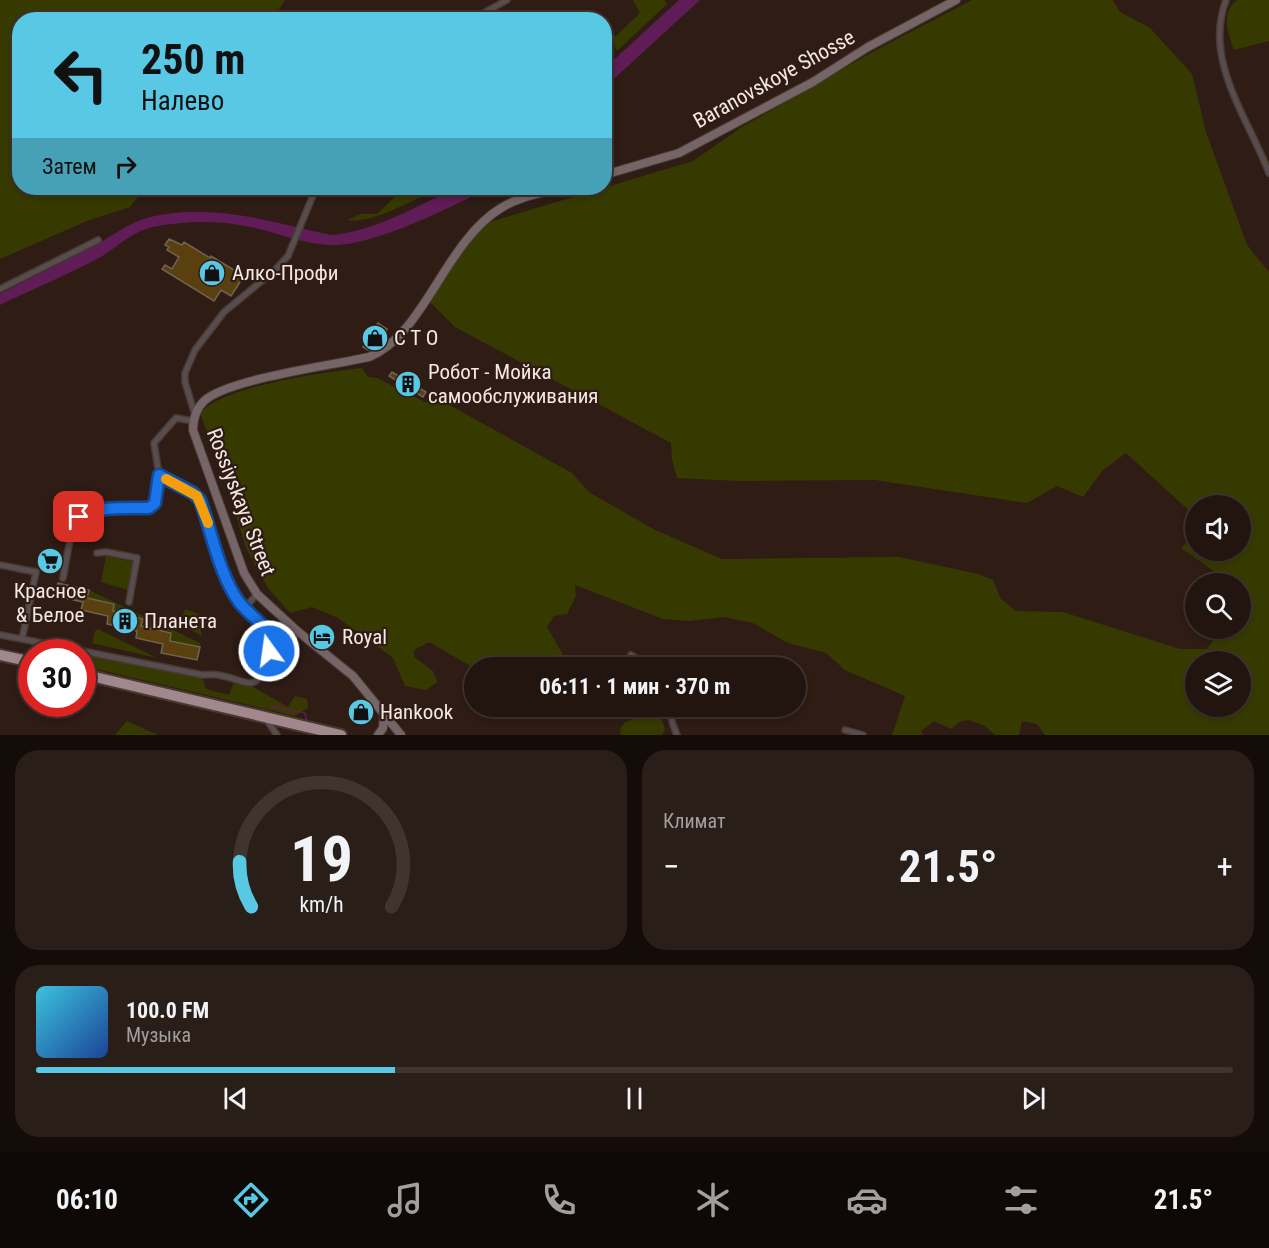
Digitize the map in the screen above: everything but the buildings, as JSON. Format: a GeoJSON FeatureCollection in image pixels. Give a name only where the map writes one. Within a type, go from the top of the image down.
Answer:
{"type":"FeatureCollection","features":[{"type":"Feature","properties":{"kind":"highway"},"geometry":{"type":"LineString","coordinates":[[0,655],[18,659]]}},
{"type":"Feature","properties":{"kind":"highway"},"geometry":{"type":"LineString","coordinates":[[96,677],[341,735]]}},
{"type":"Feature","properties":{"kind":"main road","name":"Baranovskoye Shosse"},"geometry":{"type":"LineString","coordinates":[[612,173],[679,153],[813,82],[868,47],[956,0]]}},
{"type":"Feature","properties":{"kind":"main road"},"geometry":{"type":"LineString","coordinates":[[194,418],[203,402],[231,387],[369,357],[382,351],[405,329],[461,245],[487,218],[515,201],[536,195]]}},
{"type":"Feature","properties":{"kind":"main road","name":"Rossiyskaya Street"},"geometry":{"type":"LineString","coordinates":[[194,418],[193,430],[244,573],[257,594],[296,630],[353,676],[384,715]]}},
{"type":"Feature","properties":{"kind":"main road"},"geometry":{"type":"LineString","coordinates":[[378,735],[383,728],[384,715]]}},
{"type":"Feature","properties":{"kind":"main road"},"geometry":{"type":"LineString","coordinates":[[384,715],[387,735]]}},
{"type":"Feature","properties":{"kind":"main road"},"geometry":{"type":"LineString","coordinates":[[384,715],[395,735]]}},
{"type":"Feature","properties":{"kind":"main road"},"geometry":{"type":"LineString","coordinates":[[384,715],[401,735]]}},
{"type":"Feature","properties":{"kind":"street"},"geometry":{"type":"LineString","coordinates":[[485,12],[507,0]]}},
{"type":"Feature","properties":{"kind":"street"},"geometry":{"type":"LineString","coordinates":[[1226,0],[1218,27],[1225,70],[1241,113],[1269,173]]}},
{"type":"Feature","properties":{"kind":"street","name":"Rossiyskaya Street"},"geometry":{"type":"LineString","coordinates":[[194,418],[185,373],[195,350],[224,312],[275,270],[288,256],[313,195]]}},
{"type":"Feature","properties":{"kind":"street"},"geometry":{"type":"LineString","coordinates":[[0,289],[99,240]]}},
{"type":"Feature","properties":{"kind":"street"},"geometry":{"type":"LineString","coordinates":[[63,579],[74,527],[79,517],[113,507],[149,508],[155,503],[159,475],[154,443],[176,418],[194,418]]}},
{"type":"Feature","properties":{"kind":"street"},"geometry":{"type":"LineString","coordinates":[[96,654],[203,675],[209,673],[249,684],[256,681],[264,671],[271,638],[265,627],[239,602],[225,574],[200,500],[193,493],[159,475]]}},
{"type":"Feature","properties":{"kind":"street"},"geometry":{"type":"LineString","coordinates":[[97,553],[106,552],[137,558],[129,602]]}},
{"type":"Feature","properties":{"kind":"street"},"geometry":{"type":"LineString","coordinates":[[0,564],[36,572],[22,639],[0,634]]}},
{"type":"Feature","properties":{"kind":"street"},"geometry":{"type":"LineString","coordinates":[[245,608],[257,594]]}},
{"type":"Feature","properties":{"kind":"street"},"geometry":{"type":"LineString","coordinates":[[631,654],[635,657]]}},
{"type":"Feature","properties":{"kind":"street"},"geometry":{"type":"LineString","coordinates":[[265,717],[278,735]]}},
{"type":"Feature","properties":{"kind":"street"},"geometry":{"type":"LineString","coordinates":[[672,717],[677,735]]}},
{"type":"Feature","properties":{"kind":"street"},"geometry":{"type":"LineString","coordinates":[[845,729],[863,735]]}},
{"type":"Feature","properties":{"kind":"shaded area"},"geometry":{"type":"Polygon","coordinates":[[[0,0],[285,0],[278,12],[12,12],[12,195],[139,195],[130,207],[87,221],[0,259],[0,0]]]}},
{"type":"Feature","properties":{"kind":"shaded area"},"geometry":{"type":"Polygon","coordinates":[[[633,0],[664,0],[667,4],[617,51],[612,41],[612,35],[616,36],[640,13],[633,0]]]}},
{"type":"Feature","properties":{"kind":"shaded area"},"geometry":{"type":"Polygon","coordinates":[[[679,0],[700,0],[612,81],[612,62],[679,0]]]}},
{"type":"Feature","properties":{"kind":"shaded area"},"geometry":{"type":"Polygon","coordinates":[[[972,0],[1113,0],[1120,12],[1150,28],[1192,74],[1206,132],[1247,245],[1269,272],[1269,735],[1045,735],[1037,724],[1022,721],[1019,735],[995,735],[985,726],[969,720],[961,721],[951,729],[934,721],[921,731],[923,735],[892,735],[905,696],[845,670],[826,653],[788,643],[753,623],[724,617],[689,621],[663,619],[575,585],[576,596],[567,614],[554,616],[547,627],[564,657],[464,657],[464,662],[429,642],[414,650],[414,657],[433,671],[437,682],[426,690],[405,686],[393,658],[338,618],[312,607],[290,613],[268,588],[246,548],[218,458],[200,414],[211,404],[251,388],[301,377],[362,368],[368,377],[377,378],[425,402],[444,402],[572,473],[589,492],[655,530],[722,559],[899,557],[978,574],[993,580],[1001,599],[1016,611],[1063,612],[1180,649],[1207,649],[1214,639],[1251,639],[1251,573],[1215,573],[1199,561],[1251,561],[1251,495],[1185,495],[1185,507],[1126,453],[1103,470],[1083,497],[1057,486],[1027,503],[875,480],[740,481],[677,478],[672,460],[671,443],[455,327],[430,302],[467,244],[490,222],[580,195],[612,195],[612,185],[693,161],[742,127],[878,49],[972,0]]]}},
{"type":"Feature","properties":{"kind":"shaded area"},"geometry":{"type":"Polygon","coordinates":[[[1237,0],[1269,0],[1269,41],[1234,50],[1227,17],[1237,0]]]}},
{"type":"Feature","properties":{"kind":"shaded area"},"geometry":{"type":"Polygon","coordinates":[[[397,195],[426,195],[381,215],[368,219],[347,220],[361,214],[377,214],[397,195]]]}},
{"type":"Feature","properties":{"kind":"shaded area"},"geometry":{"type":"Polygon","coordinates":[[[442,195],[474,195],[387,234],[345,244],[317,244],[250,227],[217,222],[153,227],[131,236],[87,264],[0,305],[0,294],[128,226],[150,217],[173,213],[218,213],[264,220],[331,235],[363,229],[442,195]]]}},
{"type":"Feature","properties":{"kind":"shaded area"},"geometry":{"type":"Polygon","coordinates":[[[106,556],[133,562],[128,590],[101,582],[106,556]]]}},
{"type":"Feature","properties":{"kind":"shaded area"},"geometry":{"type":"Polygon","coordinates":[[[89,590],[200,643],[200,647],[170,640],[172,632],[142,625],[143,618],[113,611],[114,603],[88,598],[89,590]]]}},
{"type":"Feature","properties":{"kind":"shaded area"},"geometry":{"type":"Polygon","coordinates":[[[185,609],[198,614],[202,636],[180,624],[185,609]]]}},
{"type":"Feature","properties":{"kind":"shaded area"},"geometry":{"type":"Polygon","coordinates":[[[98,629],[157,658],[96,644],[96,639],[93,639],[98,629]]]}},
{"type":"Feature","properties":{"kind":"shaded area"},"geometry":{"type":"Polygon","coordinates":[[[96,654],[202,677],[206,689],[229,695],[234,682],[253,687],[288,707],[295,696],[307,699],[308,708],[295,716],[96,669],[96,654]]]}},
{"type":"Feature","properties":{"kind":"shaded area"},"geometry":{"type":"Polygon","coordinates":[[[632,717],[660,717],[665,730],[662,735],[621,735],[620,729],[625,722],[631,720],[632,717]]]}},
{"type":"Feature","properties":{"kind":"shaded area"},"geometry":{"type":"Polygon","coordinates":[[[127,721],[158,735],[115,735],[127,721]]]}},
{"type":"Feature","properties":{"kind":"waterway"},"geometry":{"type":"LineString","coordinates":[[271,706],[305,713],[307,722]]}},
{"type":"Feature","properties":{"kind":"slow traffic"},"geometry":{"type":"LineString","coordinates":[[166,479],[197,496],[208,523]]}},
{"type":"Feature","properties":{"kind":"place","name":"Алко-Профи"},"geometry":{"type":"Point","coordinates":[212,273]}},
{"type":"Feature","properties":{"kind":"place","name":"С Т О"},"geometry":{"type":"Point","coordinates":[375,338]}},
{"type":"Feature","properties":{"kind":"place","name":"Робот - Мойка самообслуживания"},"geometry":{"type":"Point","coordinates":[408,384]}},
{"type":"Feature","properties":{"kind":"place","name":"Красное & Белое"},"geometry":{"type":"Point","coordinates":[50,561]}},
{"type":"Feature","properties":{"kind":"place","name":"Планета"},"geometry":{"type":"Point","coordinates":[125,621]}},
{"type":"Feature","properties":{"kind":"place","name":"Royal"},"geometry":{"type":"Point","coordinates":[322,637]}},
{"type":"Feature","properties":{"kind":"place","name":"Hankook"},"geometry":{"type":"Point","coordinates":[361,712]}},
{"type":"Feature","properties":{"kind":"route"},"geometry":{"type":"LineString","coordinates":[[79,517],[113,507],[149,508],[155,503],[159,475],[193,493],[200,500],[225,574],[239,602],[270,632],[269,651]]}}]}
